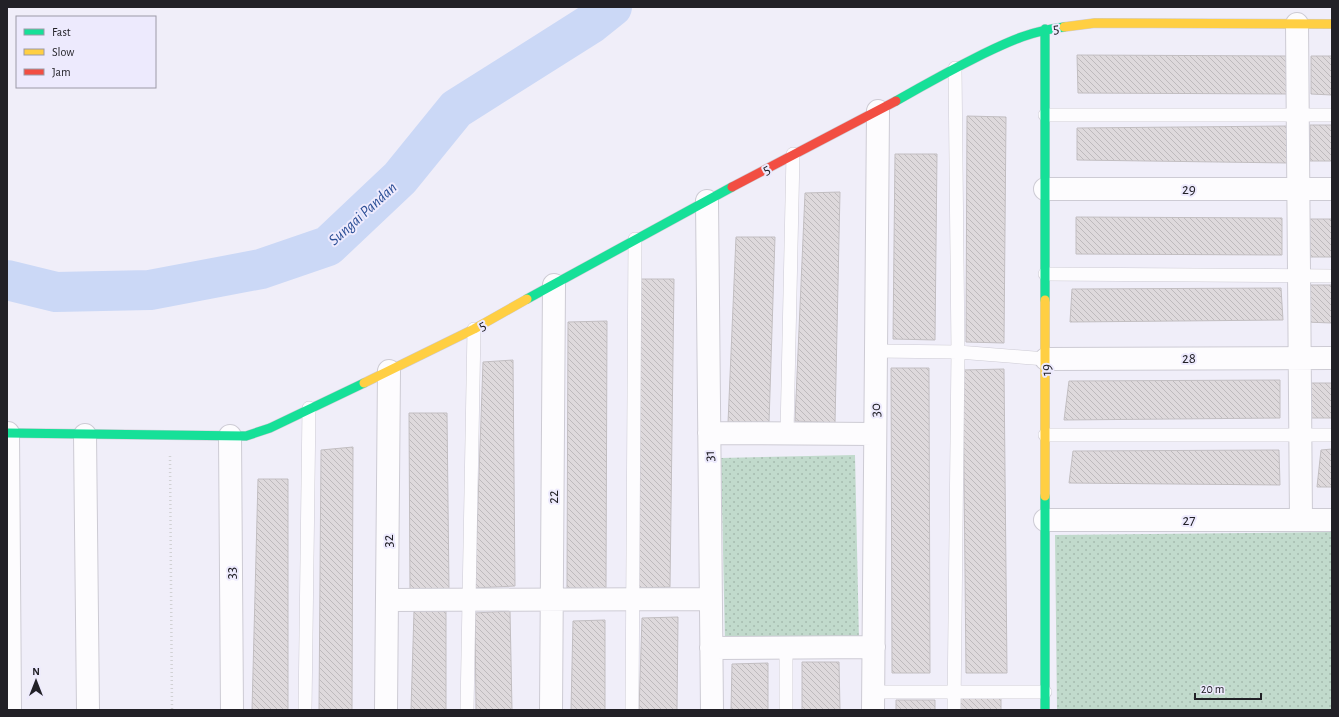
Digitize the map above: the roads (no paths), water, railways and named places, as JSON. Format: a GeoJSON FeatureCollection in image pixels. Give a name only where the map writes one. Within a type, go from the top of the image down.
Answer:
{"type":"FeatureCollection","features":[{"type":"Feature","properties":{"kind":"street","name":"5"},"geometry":{"type":"LineString","coordinates":[[7,434],[246,436],[270,428],[474,329],[635,239],[793,154],[956,68],[1019,37],[1045,29],[1095,23],[1332,24]]}},
{"type":"Feature","properties":{"kind":"street"},"geometry":{"type":"LineString","coordinates":[[1297,24],[1301,520]]}},
{"type":"Feature","properties":{"kind":"street","name":"19"},"geometry":{"type":"LineString","coordinates":[[1045,29],[1045,710]]}},
{"type":"Feature","properties":{"kind":"street","name":"30"},"geometry":{"type":"LineString","coordinates":[[873,701],[878,110]]}},
{"type":"Feature","properties":{"kind":"street","name":"29"},"geometry":{"type":"LineString","coordinates":[[1045,190],[1332,190]]}},
{"type":"Feature","properties":{"kind":"street","name":"31"},"geometry":{"type":"LineString","coordinates":[[707,201],[712,710]]}},
{"type":"Feature","properties":{"kind":"street","name":"22"},"geometry":{"type":"LineString","coordinates":[[552,710],[554,285]]}},
{"type":"Feature","properties":{"kind":"street","name":"28"},"geometry":{"type":"LineString","coordinates":[[1046,359],[1332,358]]}},
{"type":"Feature","properties":{"kind":"street","name":"32"},"geometry":{"type":"LineString","coordinates":[[386,710],[389,371]]}},
{"type":"Feature","properties":{"kind":"street"},"geometry":{"type":"LineString","coordinates":[[709,433],[875,434]]}},
{"type":"Feature","properties":{"kind":"street"},"geometry":{"type":"LineString","coordinates":[[7,434],[10,710]]}},
{"type":"Feature","properties":{"kind":"street"},"geometry":{"type":"LineString","coordinates":[[85,435],[88,710]]}},
{"type":"Feature","properties":{"kind":"street","name":"33"},"geometry":{"type":"LineString","coordinates":[[230,436],[232,710]]}},
{"type":"Feature","properties":{"kind":"street","name":"27"},"geometry":{"type":"LineString","coordinates":[[1045,520],[1332,520]]}},
{"type":"Feature","properties":{"kind":"street"},"geometry":{"type":"LineString","coordinates":[[387,600],[710,599]]}},
{"type":"Feature","properties":{"kind":"street"},"geometry":{"type":"LineString","coordinates":[[711,648],[874,647]]}},
{"type":"Feature","properties":{"kind":"lane"},"geometry":{"type":"LineString","coordinates":[[954,710],[958,352],[956,68]]}},
{"type":"Feature","properties":{"kind":"lane"},"geometry":{"type":"LineString","coordinates":[[1045,115],[1332,115]]}},
{"type":"Feature","properties":{"kind":"lane"},"geometry":{"type":"LineString","coordinates":[[787,433],[793,154]]}},
{"type":"Feature","properties":{"kind":"lane"},"geometry":{"type":"LineString","coordinates":[[632,710],[635,239]]}},
{"type":"Feature","properties":{"kind":"lane"},"geometry":{"type":"LineString","coordinates":[[1045,274],[1332,276]]}},
{"type":"Feature","properties":{"kind":"lane"},"geometry":{"type":"LineString","coordinates":[[467,710],[474,329]]}},
{"type":"Feature","properties":{"kind":"lane"},"geometry":{"type":"LineString","coordinates":[[876,351],[958,352],[1046,359]]}},
{"type":"Feature","properties":{"kind":"lane"},"geometry":{"type":"LineString","coordinates":[[305,710],[309,408]]}},
{"type":"Feature","properties":{"kind":"lane"},"geometry":{"type":"LineString","coordinates":[[1045,435],[1332,435]]}},
{"type":"Feature","properties":{"kind":"lane"},"geometry":{"type":"LineString","coordinates":[[786,648],[786,710]]}},
{"type":"Feature","properties":{"kind":"lane"},"geometry":{"type":"LineString","coordinates":[[873,701],[954,691],[1045,692]]}},
{"type":"Feature","properties":{"kind":"waterway","name":"Sungai Pandan"},"geometry":{"type":"LineString","coordinates":[[7,280],[56,292],[150,290],[261,269],[328,246],[400,178],[456,109],[592,23],[612,7]]}}]}
